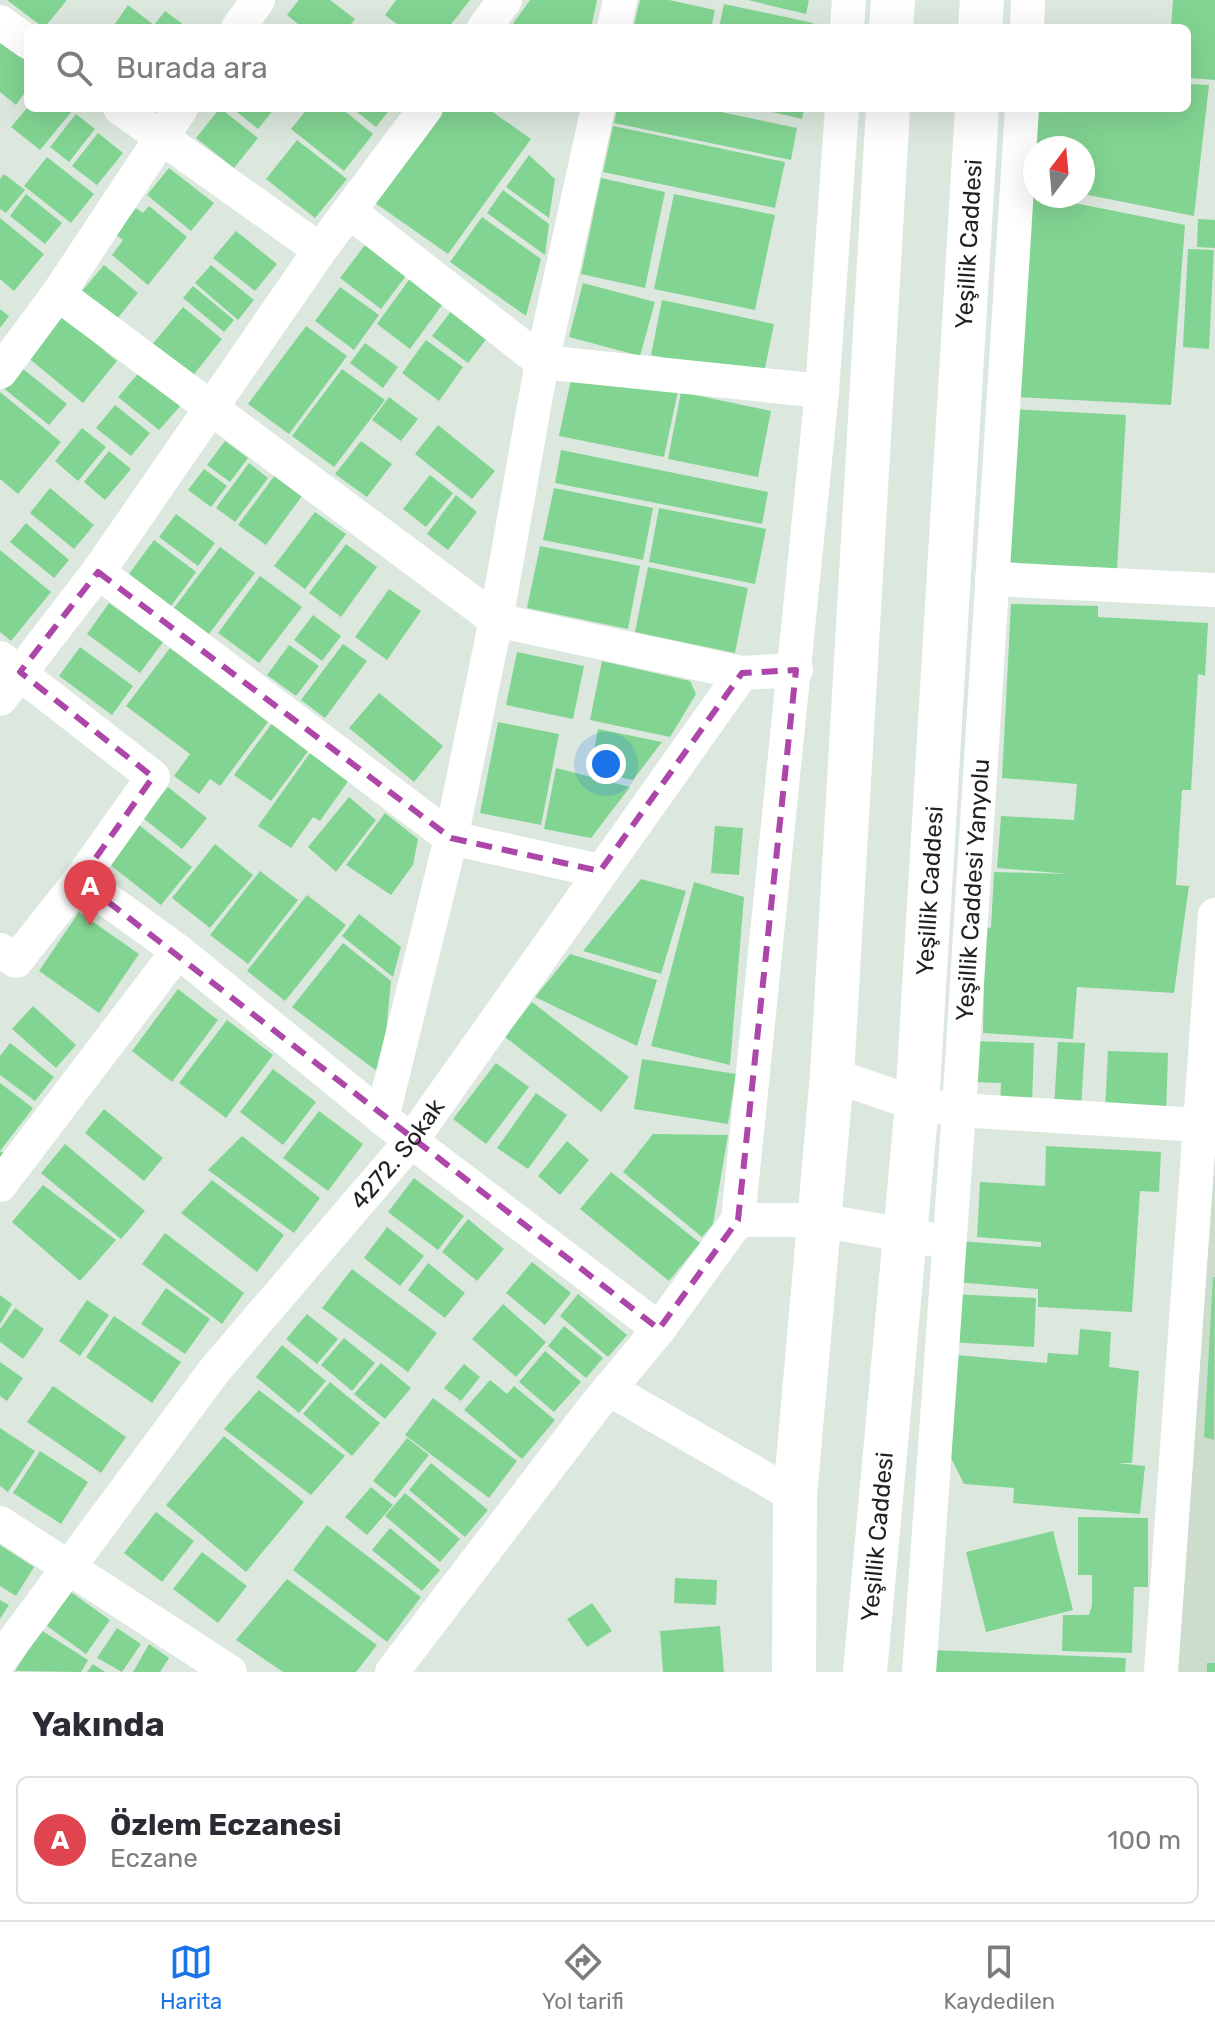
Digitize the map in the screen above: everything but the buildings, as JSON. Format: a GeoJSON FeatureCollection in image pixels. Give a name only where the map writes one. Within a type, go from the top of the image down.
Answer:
{"type":"FeatureCollection","features":[{"type":"Feature","properties":{"kind":"highway"},"geometry":{"type":"LineString","coordinates":[[891,24],[893,0]]}},
{"type":"Feature","properties":{"kind":"highway"},"geometry":{"type":"LineString","coordinates":[[980,24],[982,0]]}},
{"type":"Feature","properties":{"kind":"highway"},"geometry":{"type":"LineString","coordinates":[[794,1672],[795,1496],[832,1075],[888,112]]}},
{"type":"Feature","properties":{"kind":"highway","name":"Yeşillik Caddesi"},"geometry":{"type":"LineString","coordinates":[[865,1672],[917,1104],[977,112]]}},
{"type":"Feature","properties":{"kind":"street"},"geometry":{"type":"LineString","coordinates":[[241,24],[258,0]]}},
{"type":"Feature","properties":{"kind":"street"},"geometry":{"type":"LineString","coordinates":[[487,24],[505,0]]}},
{"type":"Feature","properties":{"kind":"street"},"geometry":{"type":"LineString","coordinates":[[615,24],[620,0]]}},
{"type":"Feature","properties":{"kind":"street"},"geometry":{"type":"LineString","coordinates":[[847,24],[849,0]]}},
{"type":"Feature","properties":{"kind":"street"},"geometry":{"type":"LineString","coordinates":[[1027,24],[1028,0]]}},
{"type":"Feature","properties":{"kind":"street"},"geometry":{"type":"LineString","coordinates":[[0,22],[24,39]]}},
{"type":"Feature","properties":{"kind":"street"},"geometry":{"type":"LineString","coordinates":[[126,112],[320,250]]}},
{"type":"Feature","properties":{"kind":"street"},"geometry":{"type":"LineString","coordinates":[[0,372],[58,294],[178,112]]}},
{"type":"Feature","properties":{"kind":"street"},"geometry":{"type":"LineString","coordinates":[[0,950],[16,961],[80,880],[153,777],[7,676],[98,572],[320,250],[423,112]]}},
{"type":"Feature","properties":{"kind":"street"},"geometry":{"type":"LineString","coordinates":[[382,1118],[451,838],[496,620],[542,362],[597,112]]}},
{"type":"Feature","properties":{"kind":"street"},"geometry":{"type":"LineString","coordinates":[[392,1672],[609,1389],[659,1329],[738,1220],[796,670],[822,391],[842,112]]}},
{"type":"Feature","properties":{"kind":"street","name":"Yeşillik Caddesi Yanyolu"},"geometry":{"type":"LineString","coordinates":[[919,1672],[959,1110],[1022,112]]}},
{"type":"Feature","properties":{"kind":"street"},"geometry":{"type":"LineString","coordinates":[[350,212],[542,362],[822,391]]}},
{"type":"Feature","properties":{"kind":"street"},"geometry":{"type":"LineString","coordinates":[[58,294],[496,620],[742,673],[796,670]]}},
{"type":"Feature","properties":{"kind":"street"},"geometry":{"type":"LineString","coordinates":[[98,572],[451,838],[600,871]]}},
{"type":"Feature","properties":{"kind":"street"},"geometry":{"type":"LineString","coordinates":[[992,579],[1215,590]]}},
{"type":"Feature","properties":{"kind":"street","name":"4272. Sokak"},"geometry":{"type":"LineString","coordinates":[[0,1660],[214,1371],[411,1141],[521,990],[600,871],[742,673]]}},
{"type":"Feature","properties":{"kind":"street"},"geometry":{"type":"LineString","coordinates":[[80,880],[178,951],[411,1141],[659,1329]]}},
{"type":"Feature","properties":{"kind":"street"},"geometry":{"type":"LineString","coordinates":[[1161,1672],[1207,1125],[1215,915]]}},
{"type":"Feature","properties":{"kind":"street"},"geometry":{"type":"LineString","coordinates":[[0,1185],[178,951]]}},
{"type":"Feature","properties":{"kind":"street"},"geometry":{"type":"LineString","coordinates":[[832,1075],[917,1104],[959,1110],[1207,1125]]}},
{"type":"Feature","properties":{"kind":"street"},"geometry":{"type":"LineString","coordinates":[[738,1220],[818,1220],[950,1242]]}},
{"type":"Feature","properties":{"kind":"street"},"geometry":{"type":"LineString","coordinates":[[609,1389],[795,1496]]}},
{"type":"Feature","properties":{"kind":"street"},"geometry":{"type":"LineString","coordinates":[[0,1523],[230,1672]]}},
{"type":"Feature","properties":{"kind":"highlighted area"},"geometry":{"type":"Polygon","coordinates":[[[98,572],[451,838],[600,871],[742,673],[796,670],[738,1220],[659,1329],[80,880],[153,777],[20,672],[98,572]]]}},
{"type":"Feature","properties":{"kind":"shaded area"},"geometry":{"type":"Polygon","coordinates":[[[1215,1096],[1215,1672],[1175,1672],[1215,1096]]]}},
{"type":"Feature","properties":{"kind":"place","name":"Özlem Eczanesi"},"geometry":{"type":"Point","coordinates":[90,926]}}]}
